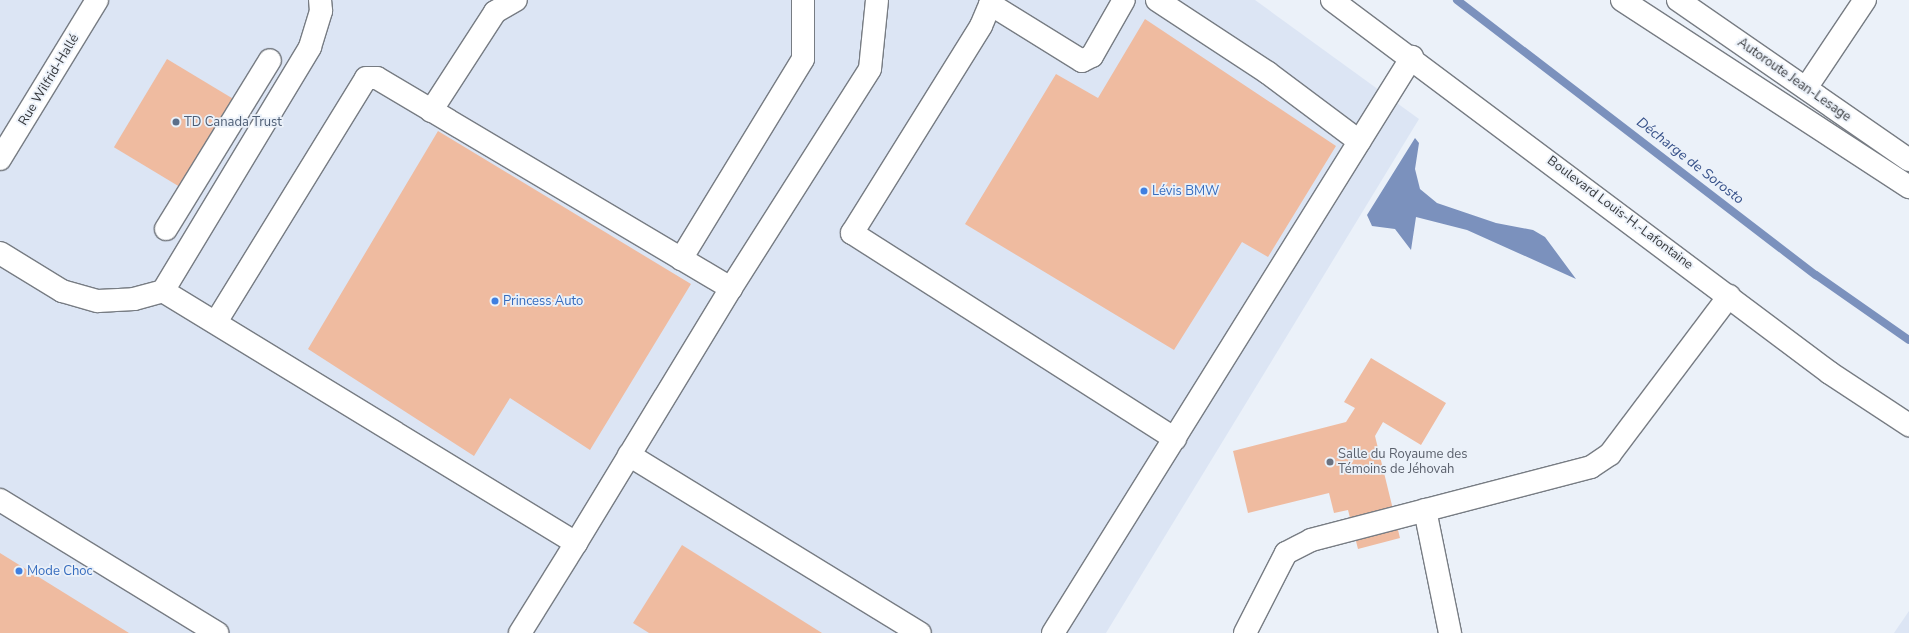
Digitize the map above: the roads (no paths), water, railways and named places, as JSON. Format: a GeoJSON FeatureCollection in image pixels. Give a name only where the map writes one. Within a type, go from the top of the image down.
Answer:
{"type":"FeatureCollection","features":[{"type":"Feature","properties":{"kind":"main road","name":"Rue Wilfrid-Hallé"},"geometry":{"type":"LineString","coordinates":[[0,159],[97,0]]}},
{"type":"Feature","properties":{"kind":"main road"},"geometry":{"type":"LineString","coordinates":[[0,253],[62,291],[98,301],[134,299],[163,291],[310,47],[321,11],[320,0]]}},
{"type":"Feature","properties":{"kind":"main road"},"geometry":{"type":"LineString","coordinates":[[431,111],[495,12],[516,0]]}},
{"type":"Feature","properties":{"kind":"main road"},"geometry":{"type":"LineString","coordinates":[[681,259],[803,59],[803,0]]}},
{"type":"Feature","properties":{"kind":"main road"},"geometry":{"type":"LineString","coordinates":[[520,633],[731,288],[870,69],[877,0]]}},
{"type":"Feature","properties":{"kind":"main road"},"geometry":{"type":"LineString","coordinates":[[1124,0],[1092,56],[1082,61],[991,2],[981,26],[852,233],[1175,439]]}},
{"type":"Feature","properties":{"kind":"main road"},"geometry":{"type":"LineString","coordinates":[[1157,0],[1268,74],[1359,141]]}},
{"type":"Feature","properties":{"kind":"main road","name":"Boulevard Louis-H.-Lafontaine"},"geometry":{"type":"LineString","coordinates":[[1332,0],[1412,57],[1830,373],[1909,425]]}},
{"type":"Feature","properties":{"kind":"main road"},"geometry":{"type":"LineString","coordinates":[[1622,0],[1909,187]]}},
{"type":"Feature","properties":{"kind":"main road","name":"Autoroute Jean-Lesage"},"geometry":{"type":"LineString","coordinates":[[1678,0],[1909,160]]}},
{"type":"Feature","properties":{"kind":"main road"},"geometry":{"type":"LineString","coordinates":[[1806,88],[1866,0]]}},
{"type":"Feature","properties":{"kind":"main road"},"geometry":{"type":"LineString","coordinates":[[1053,633],[1412,57]]}},
{"type":"Feature","properties":{"kind":"main road"},"geometry":{"type":"LineString","coordinates":[[166,229],[270,60]]}},
{"type":"Feature","properties":{"kind":"main road"},"geometry":{"type":"LineString","coordinates":[[216,322],[366,78],[376,78],[731,288]]}},
{"type":"Feature","properties":{"kind":"main road"},"geometry":{"type":"LineString","coordinates":[[163,291],[576,543]]}},
{"type":"Feature","properties":{"kind":"main road"},"geometry":{"type":"LineString","coordinates":[[1245,633],[1286,553],[1311,540],[1591,467],[1610,454],[1729,296]]}},
{"type":"Feature","properties":{"kind":"main road"},"geometry":{"type":"LineString","coordinates":[[629,455],[920,633]]}},
{"type":"Feature","properties":{"kind":"main road"},"geometry":{"type":"LineString","coordinates":[[0,500],[217,633]]}},
{"type":"Feature","properties":{"kind":"main road"},"geometry":{"type":"LineString","coordinates":[[1425,510],[1450,633]]}},
{"type":"Feature","properties":{"kind":"water"},"geometry":{"type":"Polygon","coordinates":[[[1415,138],[1419,143],[1415,169],[1420,189],[1437,203],[1496,223],[1533,230],[1545,237],[1576,279],[1467,230],[1416,217],[1411,250],[1395,229],[1372,226],[1367,215],[1415,138]]]}},
{"type":"Feature","properties":{"kind":"waterway","name":"Décharge de Sorosto"},"geometry":{"type":"LineString","coordinates":[[1457,0],[1816,275],[1909,340]]}},
{"type":"Feature","properties":{"kind":"place","name":"TD Canada Trust"},"geometry":{"type":"Point","coordinates":[176,122]}},
{"type":"Feature","properties":{"kind":"place","name":"Lévis BMW"},"geometry":{"type":"Point","coordinates":[1144,191]}},
{"type":"Feature","properties":{"kind":"place","name":"Princess Auto"},"geometry":{"type":"Point","coordinates":[495,301]}},
{"type":"Feature","properties":{"kind":"place","name":"Salle du Royaume des Témoins de Jéhovah"},"geometry":{"type":"Point","coordinates":[1330,462]}},
{"type":"Feature","properties":{"kind":"place","name":"Mode Choc"},"geometry":{"type":"Point","coordinates":[19,571]}}]}
